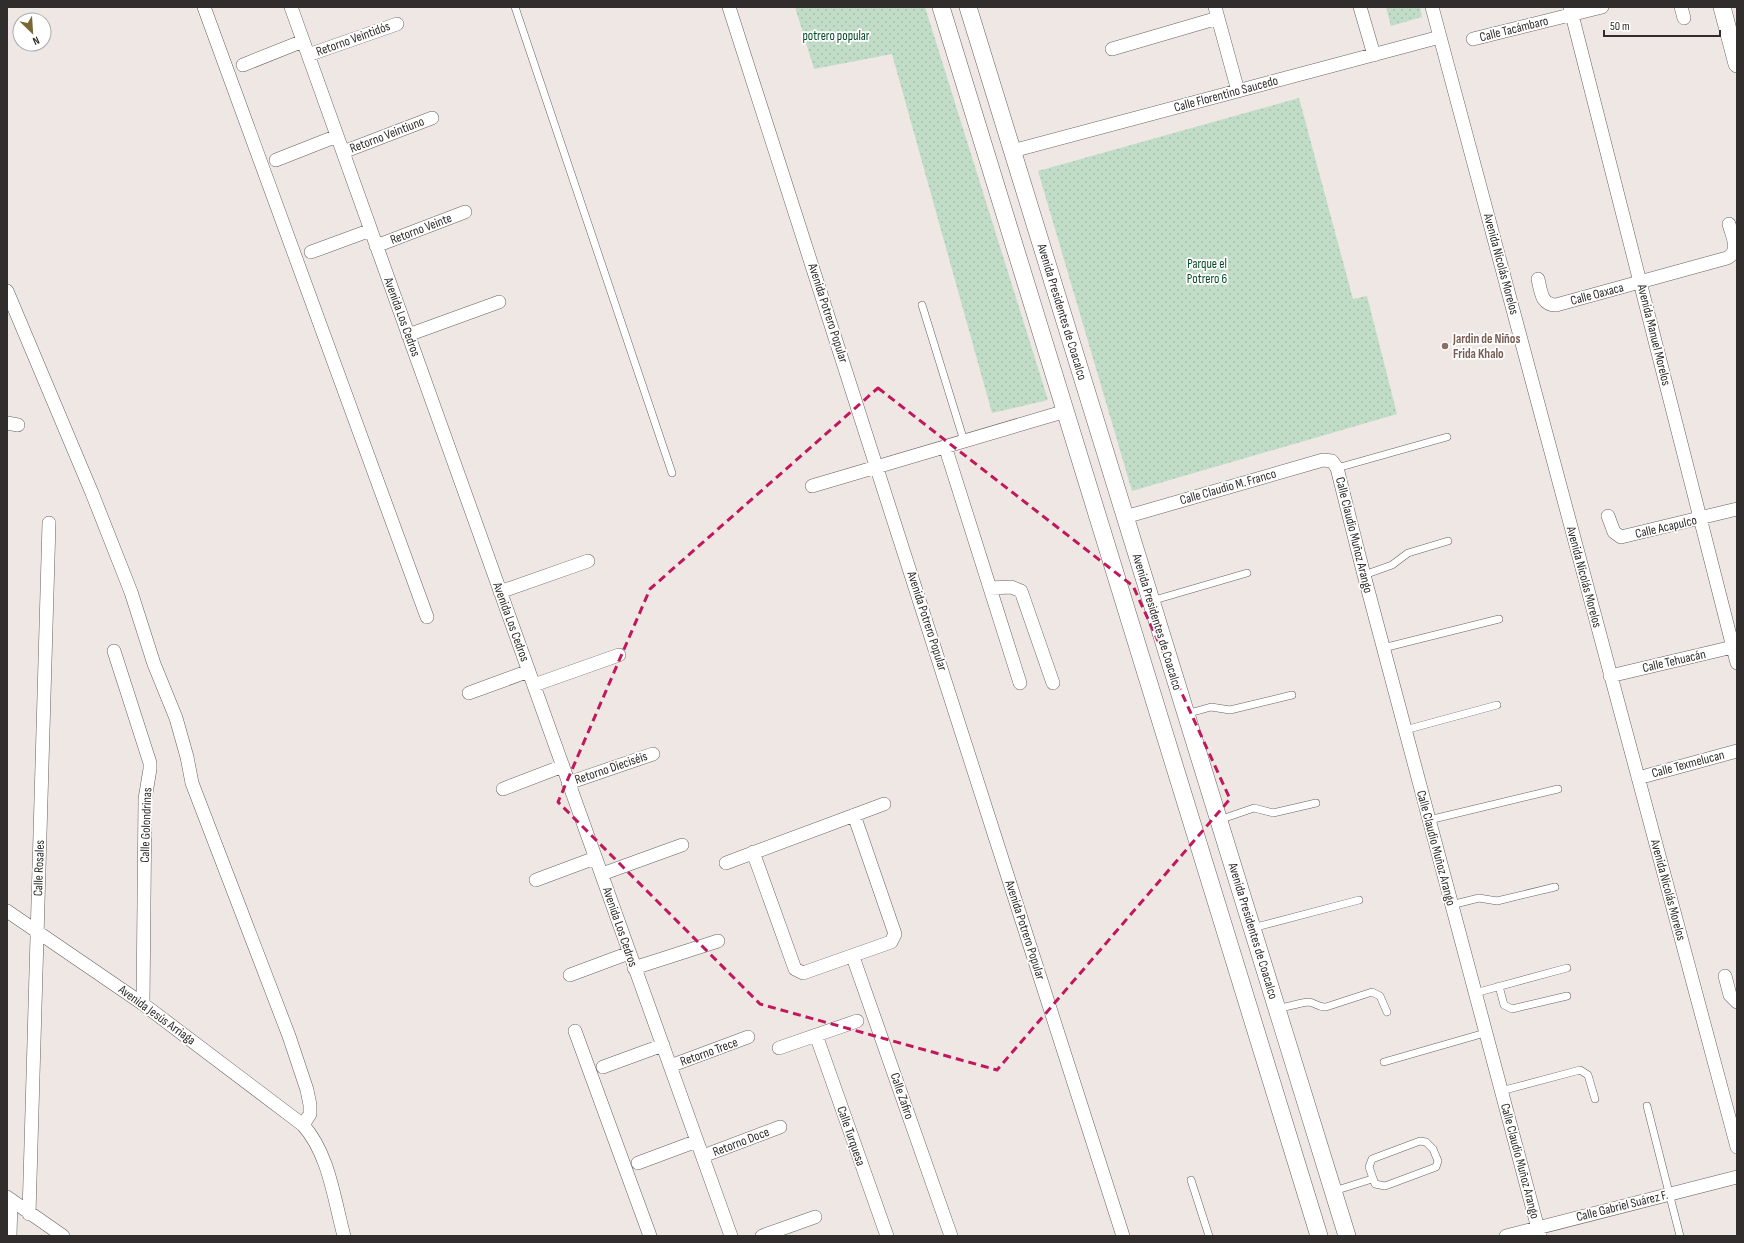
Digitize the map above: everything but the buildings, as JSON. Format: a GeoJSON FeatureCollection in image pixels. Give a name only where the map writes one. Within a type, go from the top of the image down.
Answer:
{"type":"FeatureCollection","features":[{"type":"Feature","properties":{"kind":"street"},"geometry":{"type":"LineString","coordinates":[[204,7],[427,617]]}},
{"type":"Feature","properties":{"kind":"street","name":"Avenida Los Cedros"},"geometry":{"type":"LineString","coordinates":[[291,7],[731,1236]]}},
{"type":"Feature","properties":{"kind":"street","name":"Avenida Potrero Popular"},"geometry":{"type":"LineString","coordinates":[[729,7],[1123,1236]]}},
{"type":"Feature","properties":{"kind":"street","name":"Avenida Presidentes de Coacalco"},"geometry":{"type":"LineString","coordinates":[[941,7],[1319,1236]]}},
{"type":"Feature","properties":{"kind":"street","name":"Avenida Presidentes de Coacalco"},"geometry":{"type":"LineString","coordinates":[[968,7],[1347,1236]]}},
{"type":"Feature","properties":{"kind":"street"},"geometry":{"type":"LineString","coordinates":[[1360,7],[1374,54]]}},
{"type":"Feature","properties":{"kind":"street","name":"Avenida Nicolás Morelos"},"geometry":{"type":"LineString","coordinates":[[1432,7],[1737,1147]]}},
{"type":"Feature","properties":{"kind":"street","name":"Calle Tacámbaro"},"geometry":{"type":"LineString","coordinates":[[1473,39],[1571,11],[1602,7]]}},
{"type":"Feature","properties":{"kind":"street"},"geometry":{"type":"LineString","coordinates":[[1722,7],[1737,64]]}},
{"type":"Feature","properties":{"kind":"street","name":"Avenida Manuel Morelos"},"geometry":{"type":"LineString","coordinates":[[1571,11],[1735,646],[1737,663]]}},
{"type":"Feature","properties":{"kind":"street"},"geometry":{"type":"LineString","coordinates":[[1112,49],[1216,12],[1238,91]]}},
{"type":"Feature","properties":{"kind":"street","name":"Retorno Veintidós"},"geometry":{"type":"LineString","coordinates":[[308,55],[397,24]]}},
{"type":"Feature","properties":{"kind":"street","name":"Calle Florentino Saucedo"},"geometry":{"type":"LineString","coordinates":[[1012,151],[1440,37]]}},
{"type":"Feature","properties":{"kind":"street"},"geometry":{"type":"LineString","coordinates":[[243,65],[303,41]]}},
{"type":"Feature","properties":{"kind":"street","name":"Retorno Veintiuno"},"geometry":{"type":"LineString","coordinates":[[343,152],[432,118]]}},
{"type":"Feature","properties":{"kind":"street"},"geometry":{"type":"LineString","coordinates":[[276,160],[337,136]]}},
{"type":"Feature","properties":{"kind":"street","name":"Retorno Veinte"},"geometry":{"type":"LineString","coordinates":[[376,246],[465,212]]}},
{"type":"Feature","properties":{"kind":"street","name":"Calle Oaxaca"},"geometry":{"type":"LineString","coordinates":[[1538,279],[1544,300],[1552,305],[1640,282],[1730,256],[1734,253],[1735,244],[1729,224]]}},
{"type":"Feature","properties":{"kind":"street"},"geometry":{"type":"LineString","coordinates":[[312,252],[371,230]]}},
{"type":"Feature","properties":{"kind":"street"},"geometry":{"type":"LineString","coordinates":[[7,291],[92,493],[131,592],[156,671],[172,706],[187,757],[192,783],[289,1036],[307,1090],[310,1114],[303,1125]]}},
{"type":"Feature","properties":{"kind":"street"},"geometry":{"type":"LineString","coordinates":[[408,335],[499,302]]}},
{"type":"Feature","properties":{"kind":"street"},"geometry":{"type":"LineString","coordinates":[[1038,323],[1063,315]]}},
{"type":"Feature","properties":{"kind":"street"},"geometry":{"type":"LineString","coordinates":[[812,486],[1066,411]]}},
{"type":"Feature","properties":{"kind":"street"},"geometry":{"type":"LineString","coordinates":[[945,446],[1020,683]]}},
{"type":"Feature","properties":{"kind":"street","name":"Calle Claudio M. Franco"},"geometry":{"type":"LineString","coordinates":[[1125,517],[1323,460],[1335,465]]}},
{"type":"Feature","properties":{"kind":"street","name":"Calle Claudio Muñoz Arango"},"geometry":{"type":"LineString","coordinates":[[1335,465],[1539,1232]]}},
{"type":"Feature","properties":{"kind":"street","name":"Calle Acapulco"},"geometry":{"type":"LineString","coordinates":[[1608,516],[1614,532],[1621,536],[1701,519],[1737,509]]}},
{"type":"Feature","properties":{"kind":"street","name":"Calle Rosales"},"geometry":{"type":"LineString","coordinates":[[29,1214],[49,523]]}},
{"type":"Feature","properties":{"kind":"street"},"geometry":{"type":"LineString","coordinates":[[500,592],[588,561]]}},
{"type":"Feature","properties":{"kind":"street"},"geometry":{"type":"LineString","coordinates":[[990,588],[1011,587],[1021,591],[1053,683]]}},
{"type":"Feature","properties":{"kind":"street","name":"Calle Tehuacán"},"geometry":{"type":"LineString","coordinates":[[1610,676],[1735,646]]}},
{"type":"Feature","properties":{"kind":"street","name":"Calle Golondrinas"},"geometry":{"type":"LineString","coordinates":[[114,651],[150,766],[145,799],[143,1004]]}},
{"type":"Feature","properties":{"kind":"street"},"geometry":{"type":"LineString","coordinates":[[534,686],[619,655]]}},
{"type":"Feature","properties":{"kind":"street"},"geometry":{"type":"LineString","coordinates":[[469,693],[528,671]]}},
{"type":"Feature","properties":{"kind":"street","name":"Calle Texmelucan"},"geometry":{"type":"LineString","coordinates":[[1638,778],[1737,751]]}},
{"type":"Feature","properties":{"kind":"street","name":"Retorno Dieciséis"},"geometry":{"type":"LineString","coordinates":[[568,783],[653,754]]}},
{"type":"Feature","properties":{"kind":"street"},"geometry":{"type":"LineString","coordinates":[[503,789],[563,766]]}},
{"type":"Feature","properties":{"kind":"street"},"geometry":{"type":"LineString","coordinates":[[726,863],[884,804]]}},
{"type":"Feature","properties":{"kind":"street"},"geometry":{"type":"LineString","coordinates":[[753,852],[795,969],[803,973],[808,972],[853,956],[891,942],[895,934],[854,815]]}},
{"type":"Feature","properties":{"kind":"street"},"geometry":{"type":"LineString","coordinates":[[602,874],[682,845]]}},
{"type":"Feature","properties":{"kind":"street"},"geometry":{"type":"LineString","coordinates":[[536,880],[595,858]]}},
{"type":"Feature","properties":{"kind":"street","name":"Avenida Jesús Arriaga"},"geometry":{"type":"LineString","coordinates":[[7,911],[143,1004],[303,1125],[316,1143],[328,1176],[344,1236]]}},
{"type":"Feature","properties":{"kind":"street"},"geometry":{"type":"LineString","coordinates":[[634,968],[718,941]]}},
{"type":"Feature","properties":{"kind":"street"},"geometry":{"type":"LineString","coordinates":[[570,975],[629,953]]}},
{"type":"Feature","properties":{"kind":"street","name":"Calle Zafiro"},"geometry":{"type":"LineString","coordinates":[[853,956],[951,1236]]}},
{"type":"Feature","properties":{"kind":"street"},"geometry":{"type":"LineString","coordinates":[[1725,976],[1730,995],[1737,1002]]}},
{"type":"Feature","properties":{"kind":"street"},"geometry":{"type":"LineString","coordinates":[[779,1048],[857,1021]]}},
{"type":"Feature","properties":{"kind":"street"},"geometry":{"type":"LineString","coordinates":[[575,1031],[650,1236]]}},
{"type":"Feature","properties":{"kind":"street","name":"Calle Turquesa"},"geometry":{"type":"LineString","coordinates":[[816,1035],[887,1236]]}},
{"type":"Feature","properties":{"kind":"street","name":"Retorno Trece"},"geometry":{"type":"LineString","coordinates":[[670,1066],[748,1037]]}},
{"type":"Feature","properties":{"kind":"street"},"geometry":{"type":"LineString","coordinates":[[603,1067],[663,1045]]}},
{"type":"Feature","properties":{"kind":"street","name":"Retorno Doce"},"geometry":{"type":"LineString","coordinates":[[703,1156],[780,1127]]}},
{"type":"Feature","properties":{"kind":"street"},"geometry":{"type":"LineString","coordinates":[[638,1163],[697,1140]]}},
{"type":"Feature","properties":{"kind":"street","name":"Calle Gabriel Suárez F."},"geometry":{"type":"LineString","coordinates":[[1506,1236],[1539,1232],[1669,1194],[1737,1177]]}},
{"type":"Feature","properties":{"kind":"street"},"geometry":{"type":"LineString","coordinates":[[9,1199],[63,1236]]}},
{"type":"Feature","properties":{"kind":"street"},"geometry":{"type":"LineString","coordinates":[[9,1199],[10,1236]]}},
{"type":"Feature","properties":{"kind":"street"},"geometry":{"type":"LineString","coordinates":[[762,1236],[815,1217]]}},
{"type":"Feature","properties":{"kind":"lane"},"geometry":{"type":"LineString","coordinates":[[515,7],[672,473]]}},
{"type":"Feature","properties":{"kind":"lane"},"geometry":{"type":"LineString","coordinates":[[922,305],[964,441]]}},
{"type":"Feature","properties":{"kind":"lane"},"geometry":{"type":"LineString","coordinates":[[1335,465],[1446,437]]}},
{"type":"Feature","properties":{"kind":"lane"},"geometry":{"type":"LineString","coordinates":[[1364,575],[1392,565],[1408,553],[1448,541]]}},
{"type":"Feature","properties":{"kind":"lane"},"geometry":{"type":"LineString","coordinates":[[1151,601],[1246,573]]}},
{"type":"Feature","properties":{"kind":"lane"},"geometry":{"type":"LineString","coordinates":[[1383,648],[1499,620]]}},
{"type":"Feature","properties":{"kind":"lane"},"geometry":{"type":"LineString","coordinates":[[1186,714],[1212,707],[1230,710],[1292,695]]}},
{"type":"Feature","properties":{"kind":"lane"},"geometry":{"type":"LineString","coordinates":[[1405,730],[1497,706]]}},
{"type":"Feature","properties":{"kind":"lane"},"geometry":{"type":"LineString","coordinates":[[1429,820],[1558,789]]}},
{"type":"Feature","properties":{"kind":"lane"},"geometry":{"type":"LineString","coordinates":[[1219,820],[1254,808],[1273,813],[1316,803]]}},
{"type":"Feature","properties":{"kind":"lane"},"geometry":{"type":"LineString","coordinates":[[1451,905],[1479,898],[1497,901],[1555,887]]}},
{"type":"Feature","properties":{"kind":"lane"},"geometry":{"type":"LineString","coordinates":[[1252,928],[1359,900]]}},
{"type":"Feature","properties":{"kind":"lane"},"geometry":{"type":"LineString","coordinates":[[1475,993],[1567,968]]}},
{"type":"Feature","properties":{"kind":"lane"},"geometry":{"type":"LineString","coordinates":[[1499,986],[1504,1005],[1512,1009],[1567,996]]}},
{"type":"Feature","properties":{"kind":"lane"},"geometry":{"type":"LineString","coordinates":[[1277,1009],[1308,1002],[1314,1003],[1319,1007],[1326,1007],[1372,992],[1380,996],[1387,1012]]}},
{"type":"Feature","properties":{"kind":"lane"},"geometry":{"type":"LineString","coordinates":[[1384,1062],[1486,1033]]}},
{"type":"Feature","properties":{"kind":"lane"},"geometry":{"type":"LineString","coordinates":[[1501,1091],[1580,1070],[1588,1075],[1595,1099]]}},
{"type":"Feature","properties":{"kind":"lane"},"geometry":{"type":"LineString","coordinates":[[1647,1106],[1680,1236]]}},
{"type":"Feature","properties":{"kind":"lane"},"geometry":{"type":"LineString","coordinates":[[1423,1141],[1433,1149],[1437,1155],[1438,1163],[1436,1167],[1385,1186],[1378,1186],[1372,1179],[1368,1167],[1376,1157],[1423,1141]]}},
{"type":"Feature","properties":{"kind":"lane"},"geometry":{"type":"LineString","coordinates":[[1333,1191],[1372,1179]]}},
{"type":"Feature","properties":{"kind":"lane"},"geometry":{"type":"LineString","coordinates":[[1191,1180],[1209,1236]]}},
{"type":"Feature","properties":{"kind":"highlighted area"},"geometry":{"type":"Polygon","coordinates":[[[878,388],[1133,586],[1230,799],[997,1070],[760,1004],[558,802],[650,589],[878,388]]]}},
{"type":"Feature","properties":{"kind":"green space","name":"potrero popular"},"geometry":{"type":"Polygon","coordinates":[[[795,7],[925,7],[1048,400],[992,413],[892,54],[814,69],[795,7]]]}},
{"type":"Feature","properties":{"kind":"green space"},"geometry":{"type":"Polygon","coordinates":[[[1386,7],[1420,7],[1422,17],[1391,26],[1386,7]]]}},
{"type":"Feature","properties":{"kind":"green space","name":"Parque el Potrero 6"},"geometry":{"type":"Polygon","coordinates":[[[1299,98],[1353,299],[1367,296],[1397,414],[1132,491],[1038,171],[1299,98]]]}},
{"type":"Feature","properties":{"kind":"place","name":"Jardin de Niños Frida Khalo"},"geometry":{"type":"Point","coordinates":[1445,346]}}]}
